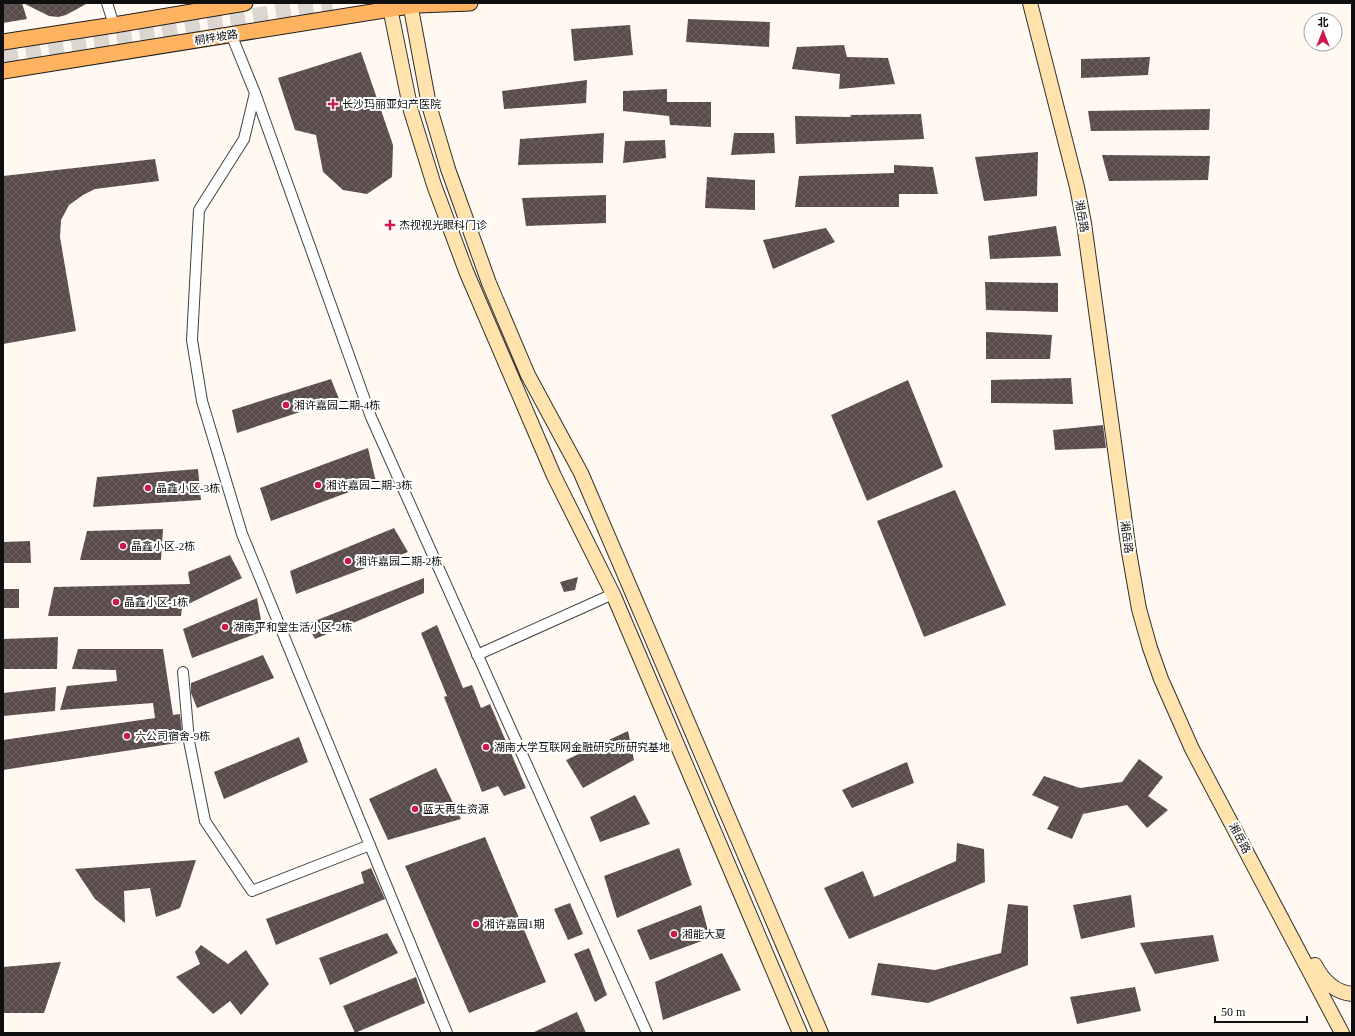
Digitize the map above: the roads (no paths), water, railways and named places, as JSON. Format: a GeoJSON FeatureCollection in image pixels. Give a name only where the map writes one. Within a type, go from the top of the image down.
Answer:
{"type":"FeatureCollection","features":[{"type":"Feature","properties":{"kind":"main road"},"geometry":{"type":"LineString","coordinates":[[3,42],[245,3]]}},
{"type":"Feature","properties":{"kind":"main road","name":"桐梓坡路"},"geometry":{"type":"LineString","coordinates":[[3,71],[231,34],[389,6],[428,3]]}},
{"type":"Feature","properties":{"kind":"main road"},"geometry":{"type":"LineString","coordinates":[[470,3],[410,4],[429,105],[448,169],[489,283],[528,375],[581,473],[820,1033]]}},
{"type":"Feature","properties":{"kind":"main road","name":"湘岳路"},"geometry":{"type":"LineString","coordinates":[[1030,3],[1083,216],[1129,552],[1139,609],[1150,648],[1161,679],[1192,749],[1342,1033]]}},
{"type":"Feature","properties":{"kind":"main road","name":"湘岳路"},"geometry":{"type":"LineString","coordinates":[[1040,3],[1076,148],[1095,240],[1140,561],[1148,603],[1164,662],[1191,726],[1319,973],[1330,986],[1339,991],[1352,994]]}},
{"type":"Feature","properties":{"kind":"main road"},"geometry":{"type":"LineString","coordinates":[[389,6],[411,111],[434,184],[466,271],[554,476],[613,594],[800,1033]]}},
{"type":"Feature","properties":{"kind":"street"},"geometry":{"type":"LineString","coordinates":[[107,3],[114,25]]}},
{"type":"Feature","properties":{"kind":"street"},"geometry":{"type":"LineString","coordinates":[[231,34],[255,93],[371,417],[647,1033]]}},
{"type":"Feature","properties":{"kind":"street"},"geometry":{"type":"LineString","coordinates":[[255,93],[244,139],[199,210],[192,340],[202,400],[242,534],[447,1033]]}},
{"type":"Feature","properties":{"kind":"street"},"geometry":{"type":"LineString","coordinates":[[477,654],[613,594]]}},
{"type":"Feature","properties":{"kind":"street"},"geometry":{"type":"LineString","coordinates":[[183,672],[189,741],[205,822],[252,891],[370,845]]}},
{"type":"Feature","properties":{"kind":"tunnel"},"geometry":{"type":"LineString","coordinates":[[3,55],[332,3]]}},
{"type":"Feature","properties":{"kind":"place","name":"长沙玛丽亚妇产医院"},"geometry":{"type":"Point","coordinates":[333,104]}},
{"type":"Feature","properties":{"kind":"place","name":"杰视视光眼科门诊"},"geometry":{"type":"Point","coordinates":[390,225]}},
{"type":"Feature","properties":{"kind":"place","name":"湘许嘉园二期-4栋"},"geometry":{"type":"Point","coordinates":[286,405]}},
{"type":"Feature","properties":{"kind":"place","name":"湘许嘉园二期-3栋"},"geometry":{"type":"Point","coordinates":[318,485]}},
{"type":"Feature","properties":{"kind":"place","name":"晶鑫小区-3栋"},"geometry":{"type":"Point","coordinates":[148,488]}},
{"type":"Feature","properties":{"kind":"place","name":"晶鑫小区-2栋"},"geometry":{"type":"Point","coordinates":[123,546]}},
{"type":"Feature","properties":{"kind":"place","name":"湘许嘉园二期-2栋"},"geometry":{"type":"Point","coordinates":[348,561]}},
{"type":"Feature","properties":{"kind":"place","name":"晶鑫小区-1栋"},"geometry":{"type":"Point","coordinates":[116,602]}},
{"type":"Feature","properties":{"kind":"place","name":"湖南平和堂生活小区-2栋"},"geometry":{"type":"Point","coordinates":[225,627]}},
{"type":"Feature","properties":{"kind":"place","name":"六公司宿舍-9栋"},"geometry":{"type":"Point","coordinates":[127,736]}},
{"type":"Feature","properties":{"kind":"place","name":"湖南大学互联网金融研究所研究基地"},"geometry":{"type":"Point","coordinates":[486,747]}},
{"type":"Feature","properties":{"kind":"place","name":"蓝天再生资源"},"geometry":{"type":"Point","coordinates":[415,809]}},
{"type":"Feature","properties":{"kind":"place","name":"湘许嘉园1期"},"geometry":{"type":"Point","coordinates":[476,924]}},
{"type":"Feature","properties":{"kind":"place","name":"湘能大夏"},"geometry":{"type":"Point","coordinates":[674,934]}}]}
